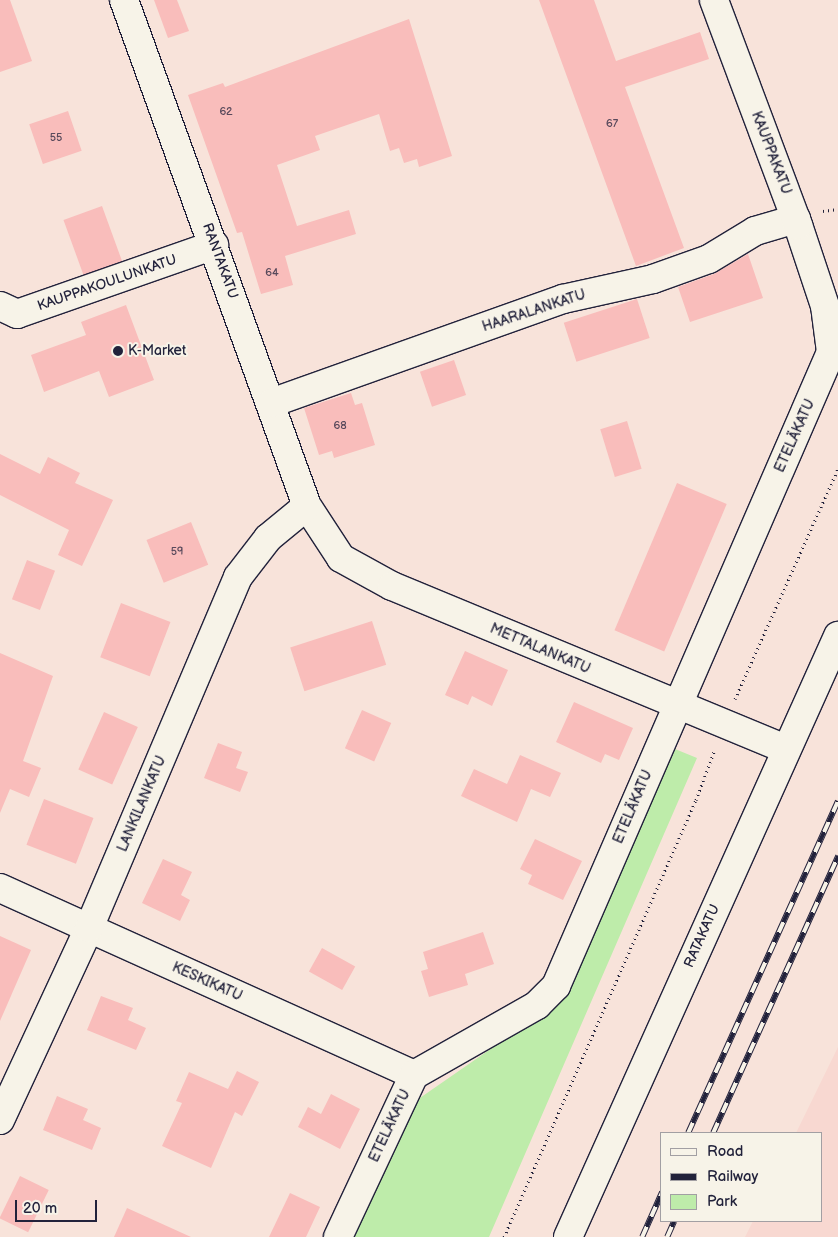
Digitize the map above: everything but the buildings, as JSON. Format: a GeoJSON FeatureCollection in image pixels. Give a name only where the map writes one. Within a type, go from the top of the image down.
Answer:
{"type":"FeatureCollection","features":[{"type":"Feature","properties":{"kind":"street","name":"RANTAKATU"},"geometry":{"type":"LineString","coordinates":[[124,0],[311,514]]}},
{"type":"Feature","properties":{"kind":"street","name":"KAUPPAKATU"},"geometry":{"type":"LineString","coordinates":[[714,0],[796,219],[825,306]]}},
{"type":"Feature","properties":{"kind":"street","name":"HAARALANKATU"},"geometry":{"type":"LineString","coordinates":[[271,403],[564,299],[653,279],[709,259],[755,232],[796,219]]}},
{"type":"Feature","properties":{"kind":"street","name":"KAUPPAKOULUNKATU"},"geometry":{"type":"LineString","coordinates":[[6,317],[214,245]]}},
{"type":"Feature","properties":{"kind":"street","name":"ETELÄKATU"},"geometry":{"type":"LineString","coordinates":[[338,1237],[414,1075],[537,1005],[556,986],[675,707],[831,352],[825,306]]}},
{"type":"Feature","properties":{"kind":"street","name":"METTALANKATU"},"geometry":{"type":"LineString","coordinates":[[311,514],[341,558],[392,586],[675,707],[785,749]]}},
{"type":"Feature","properties":{"kind":"street","name":"LANKILANKATU"},"geometry":{"type":"LineString","coordinates":[[0,1120],[89,928],[238,577],[268,538],[311,514]]}},
{"type":"Feature","properties":{"kind":"street","name":"RATAKATU"},"geometry":{"type":"LineString","coordinates":[[568,1237],[785,749],[838,636]]}},
{"type":"Feature","properties":{"kind":"street","name":"KESKIKATU"},"geometry":{"type":"LineString","coordinates":[[0,888],[414,1075]]}},
{"type":"Feature","properties":{"kind":"path"},"geometry":{"type":"LineString","coordinates":[[504,1237],[696,800],[723,725],[838,469]]}},
{"type":"Feature","properties":{"kind":"shaded area"},"geometry":{"type":"Polygon","coordinates":[[[838,1047],[838,1237],[745,1237],[752,1222],[823,1222],[823,1132],[796,1132],[838,1047]]]}},
{"type":"Feature","properties":{"kind":"green space"},"geometry":{"type":"Polygon","coordinates":[[[675,749],[697,758],[489,1237],[347,1237],[404,1109],[548,1009],[675,749]]]}},
{"type":"Feature","properties":{"kind":"railway"},"geometry":{"type":"LineString","coordinates":[[688,1132],[838,801]]}},
{"type":"Feature","properties":{"kind":"railway"},"geometry":{"type":"LineString","coordinates":[[713,1132],[838,856]]}},
{"type":"Feature","properties":{"kind":"railway"},"geometry":{"type":"LineString","coordinates":[[642,1237],[660,1196]]}},
{"type":"Feature","properties":{"kind":"railway"},"geometry":{"type":"LineString","coordinates":[[667,1237],[674,1222]]}},
{"type":"Feature","properties":{"kind":"place","name":"K-Market"},"geometry":{"type":"Point","coordinates":[118,351]}}]}
